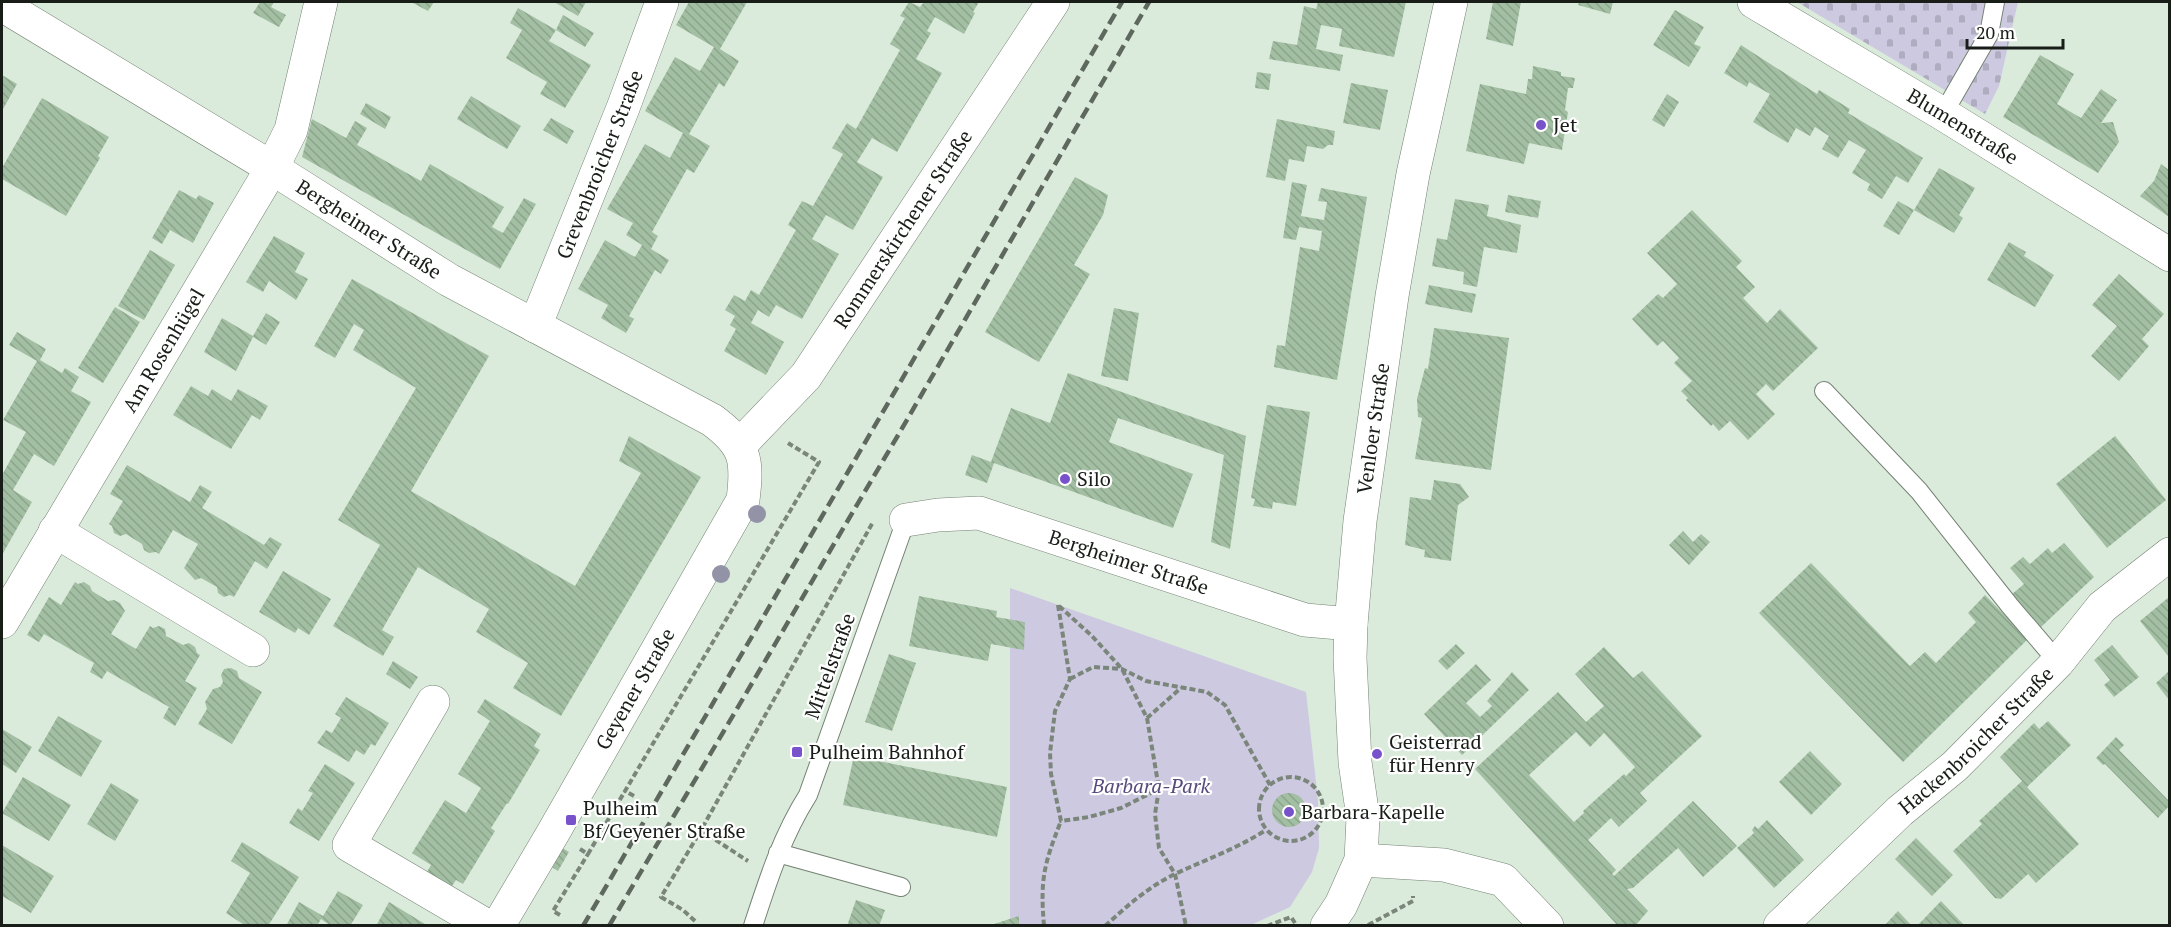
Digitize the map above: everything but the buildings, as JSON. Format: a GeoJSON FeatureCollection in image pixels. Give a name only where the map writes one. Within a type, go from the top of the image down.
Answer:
{"type":"FeatureCollection","features":[{"type":"Feature","properties":{"kind":"street","name":"Am Rosenhügel"},"geometry":{"type":"LineString","coordinates":[[2,622],[272,168],[291,130],[321,2]]}},
{"type":"Feature","properties":{"kind":"street","name":"Grevenbroicher Straße"},"geometry":{"type":"LineString","coordinates":[[536,326],[662,2]]}},
{"type":"Feature","properties":{"kind":"street","name":"Rommerskirchener Straße"},"geometry":{"type":"LineString","coordinates":[[739,446],[806,376],[1053,2]]}},
{"type":"Feature","properties":{"kind":"street","name":"Venloer Straße"},"geometry":{"type":"LineString","coordinates":[[1361,860],[1363,817],[1354,762],[1351,624],[1362,500],[1392,296],[1413,174],[1451,2]]}},
{"type":"Feature","properties":{"kind":"street","name":"Blumenstraße"},"geometry":{"type":"LineString","coordinates":[[1754,2],[1943,114],[2169,255]]}},
{"type":"Feature","properties":{"kind":"street","name":"Bergheimer Straße"},"geometry":{"type":"LineString","coordinates":[[2,5],[272,168],[449,280],[712,420],[730,433],[739,446]]}},
{"type":"Feature","properties":{"kind":"street","name":"Geyener Straße"},"geometry":{"type":"LineString","coordinates":[[498,926],[743,500],[746,479],[739,446]]}},
{"type":"Feature","properties":{"kind":"street","name":"Bergheimer Straße"},"geometry":{"type":"LineString","coordinates":[[906,520],[938,515],[979,513],[1305,620],[1351,624]]}},
{"type":"Feature","properties":{"kind":"street"},"geometry":{"type":"LineString","coordinates":[[55,531],[253,650]]}},
{"type":"Feature","properties":{"kind":"street","name":"Hackenbroicher Straße"},"geometry":{"type":"LineString","coordinates":[[1780,926],[1900,811],[1955,766],[2058,662],[2102,607],[2169,554]]}},
{"type":"Feature","properties":{"kind":"street"},"geometry":{"type":"LineString","coordinates":[[434,702],[349,845],[487,926]]}},
{"type":"Feature","properties":{"kind":"street"},"geometry":{"type":"LineString","coordinates":[[1340,919],[1361,860],[1444,866],[1503,880],[1547,926]]}},
{"type":"Feature","properties":{"kind":"lane"},"geometry":{"type":"LineString","coordinates":[[1943,114],[1989,34],[1995,2]]}},
{"type":"Feature","properties":{"kind":"lane"},"geometry":{"type":"LineString","coordinates":[[1824,391],[1919,491],[2010,606],[2058,662]]}},
{"type":"Feature","properties":{"kind":"lane","name":"Mittelstraße"},"geometry":{"type":"LineString","coordinates":[[753,926],[778,853],[792,821],[808,795],[906,520]]}},
{"type":"Feature","properties":{"kind":"lane"},"geometry":{"type":"LineString","coordinates":[[778,853],[901,887]]}},
{"type":"Feature","properties":{"kind":"path"},"geometry":{"type":"LineString","coordinates":[[593,845],[819,462],[774,435],[739,446]]}},
{"type":"Feature","properties":{"kind":"path"},"geometry":{"type":"LineString","coordinates":[[695,921],[683,910],[662,897],[875,519],[906,520]]}},
{"type":"Feature","properties":{"kind":"path"},"geometry":{"type":"LineString","coordinates":[[1044,926],[1042,880],[1046,858],[1061,821],[1050,753],[1055,711],[1070,679],[1058,605],[1092,636],[1122,669],[1148,718],[1159,789],[1155,814],[1159,848],[1175,874],[1186,926]]}},
{"type":"Feature","properties":{"kind":"path"},"geometry":{"type":"LineString","coordinates":[[1070,679],[1093,667],[1122,669],[1146,681],[1206,692],[1225,705],[1270,785]]}},
{"type":"Feature","properties":{"kind":"path"},"geometry":{"type":"LineString","coordinates":[[1148,718],[1181,687]]}},
{"type":"Feature","properties":{"kind":"path"},"geometry":{"type":"LineString","coordinates":[[1284,778],[1295,778],[1306,781],[1314,787],[1323,806],[1318,827],[1311,834],[1302,840],[1283,840],[1266,830],[1259,810],[1261,799],[1270,785],[1284,778]]}},
{"type":"Feature","properties":{"kind":"path"},"geometry":{"type":"LineString","coordinates":[[1061,821],[1089,817],[1121,808],[1159,789]]}},
{"type":"Feature","properties":{"kind":"path"},"geometry":{"type":"LineString","coordinates":[[626,791],[634,796]]}},
{"type":"Feature","properties":{"kind":"path"},"geometry":{"type":"LineString","coordinates":[[688,826],[711,837],[752,863]]}},
{"type":"Feature","properties":{"kind":"path"},"geometry":{"type":"LineString","coordinates":[[1105,926],[1136,897],[1175,874],[1218,856],[1266,830]]}},
{"type":"Feature","properties":{"kind":"path"},"geometry":{"type":"LineString","coordinates":[[560,915],[553,911],[588,854]]}},
{"type":"Feature","properties":{"kind":"path"},"geometry":{"type":"LineString","coordinates":[[1367,926],[1413,901],[1417,863]]}},
{"type":"Feature","properties":{"kind":"path"},"geometry":{"type":"LineString","coordinates":[[1267,926],[1291,917],[1297,926]]}},
{"type":"Feature","properties":{"kind":"green space"},"geometry":{"type":"Polygon","coordinates":[[[1797,2],[2018,2],[1999,86],[1985,114],[1797,2]]]}},
{"type":"Feature","properties":{"kind":"green space","name":"Barbara-Park"},"geometry":{"type":"Polygon","coordinates":[[[1010,588],[1306,692],[1318,800],[1319,848],[1312,872],[1290,907],[1251,925],[1010,925],[1010,588]]]}},
{"type":"Feature","properties":{"kind":"railway"},"geometry":{"type":"LineString","coordinates":[[583,926],[1122,2]]}},
{"type":"Feature","properties":{"kind":"railway"},"geometry":{"type":"LineString","coordinates":[[609,926],[897,437],[1149,2]]}},
{"type":"Feature","properties":{"kind":"place","name":"Jet"},"geometry":{"type":"Point","coordinates":[1541,125]}},
{"type":"Feature","properties":{"kind":"place","name":"Silo"},"geometry":{"type":"Point","coordinates":[1065,479]}},
{"type":"Feature","properties":{"kind":"place","name":"Pulheim Bahnhof"},"geometry":{"type":"Point","coordinates":[797,752]}},
{"type":"Feature","properties":{"kind":"place","name":"Geisterrad für Henry"},"geometry":{"type":"Point","coordinates":[1377,754]}},
{"type":"Feature","properties":{"kind":"place","name":"Barbara-Kapelle"},"geometry":{"type":"Point","coordinates":[1289,812]}},
{"type":"Feature","properties":{"kind":"place","name":"Pulheim Bf/Geyener Straße"},"geometry":{"type":"Point","coordinates":[571,820]}}]}
